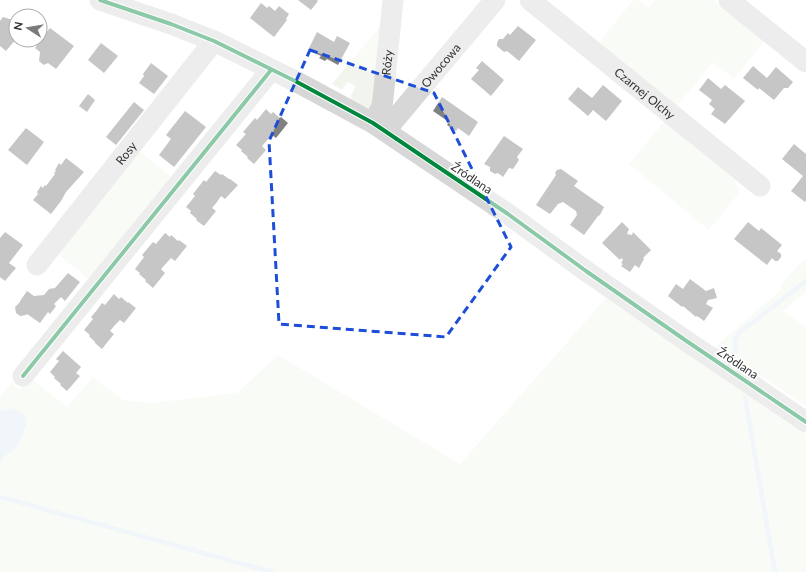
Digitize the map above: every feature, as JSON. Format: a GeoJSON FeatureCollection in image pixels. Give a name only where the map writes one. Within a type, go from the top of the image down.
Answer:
{"type":"FeatureCollection","features":[{"type":"Feature","properties":{"kind":"street","name":"Źródlana"},"geometry":{"type":"LineString","coordinates":[[100,0],[171,24],[214,42],[271,70],[379,127],[508,214],[586,271],[806,422]]}},
{"type":"Feature","properties":{"kind":"street","name":"Róży"},"geometry":{"type":"LineString","coordinates":[[379,127],[393,0]]}},
{"type":"Feature","properties":{"kind":"street","name":"Owocowa"},"geometry":{"type":"LineString","coordinates":[[379,127],[495,0]]}},
{"type":"Feature","properties":{"kind":"street","name":"Czarnej Olchy"},"geometry":{"type":"LineString","coordinates":[[530,0],[760,186]]}},
{"type":"Feature","properties":{"kind":"street"},"geometry":{"type":"LineString","coordinates":[[729,0],[806,62]]}},
{"type":"Feature","properties":{"kind":"street","name":"Rosy"},"geometry":{"type":"LineString","coordinates":[[37,265],[214,42]]}},
{"type":"Feature","properties":{"kind":"street"},"geometry":{"type":"LineString","coordinates":[[23,376],[271,70]]}},
{"type":"Feature","properties":{"kind":"highlighted area"},"geometry":{"type":"Polygon","coordinates":[[[310,50],[434,93],[511,247],[446,337],[279,324],[269,141],[310,50]]]}},
{"type":"Feature","properties":{"kind":"shaded area"},"geometry":{"type":"Polygon","coordinates":[[[633,0],[638,0],[648,8],[655,0],[713,0],[764,41],[734,79],[713,62],[676,107],[599,43],[633,0]]]}},
{"type":"Feature","properties":{"kind":"shaded area"},"geometry":{"type":"Polygon","coordinates":[[[383,23],[378,94],[369,108],[351,100],[351,95],[356,86],[347,82],[342,90],[332,84],[383,23]]]}},
{"type":"Feature","properties":{"kind":"shaded area"},"geometry":{"type":"Polygon","coordinates":[[[665,121],[735,180],[739,193],[709,230],[629,164],[665,121]]]}},
{"type":"Feature","properties":{"kind":"shaded area"},"geometry":{"type":"Polygon","coordinates":[[[137,149],[175,180],[93,282],[55,252],[137,149]]]}},
{"type":"Feature","properties":{"kind":"shaded area"},"geometry":{"type":"Polygon","coordinates":[[[806,259],[806,292],[783,311],[806,327],[806,406],[761,376],[759,378],[753,375],[752,371],[714,348],[782,289],[780,286],[799,264],[806,259]]]}},
{"type":"Feature","properties":{"kind":"shaded area"},"geometry":{"type":"Polygon","coordinates":[[[606,298],[806,435],[806,572],[0,572],[0,465],[3,457],[16,447],[26,429],[12,408],[0,411],[0,397],[12,383],[19,389],[29,377],[67,407],[93,377],[123,400],[151,403],[237,393],[278,355],[460,464],[606,298]]]}},
{"type":"Feature","properties":{"kind":"shaded area"},"geometry":{"type":"Polygon","coordinates":[[[12,408],[22,413],[26,420],[26,424],[19,444],[4,457],[0,465],[0,411],[12,408]]]}},
{"type":"Feature","properties":{"kind":"building"},"geometry":{"type":"Polygon","coordinates":[[[298,0],[317,0],[318,1],[311,10],[298,0]]]}},
{"type":"Feature","properties":{"kind":"building"},"geometry":{"type":"Polygon","coordinates":[[[261,3],[267,8],[269,6],[275,11],[279,6],[289,14],[286,19],[287,20],[274,37],[250,18],[261,3]]]}},
{"type":"Feature","properties":{"kind":"building"},"geometry":{"type":"Polygon","coordinates":[[[3,17],[8,18],[8,48],[6,51],[0,46],[0,21],[3,17]]]}},
{"type":"Feature","properties":{"kind":"building"},"geometry":{"type":"Polygon","coordinates":[[[518,26],[536,40],[519,61],[507,51],[504,52],[497,46],[499,39],[503,39],[508,33],[510,35],[518,26]]]}},
{"type":"Feature","properties":{"kind":"building"},"geometry":{"type":"Polygon","coordinates":[[[50,28],[74,46],[56,69],[48,63],[44,65],[39,61],[40,52],[35,48],[48,48],[48,30],[50,28]]]}},
{"type":"Feature","properties":{"kind":"building"},"geometry":{"type":"Polygon","coordinates":[[[317,32],[334,42],[337,36],[350,43],[338,65],[327,59],[325,61],[319,58],[321,56],[308,50],[317,32]]]}},
{"type":"Feature","properties":{"kind":"building"},"geometry":{"type":"Polygon","coordinates":[[[101,43],[118,56],[104,73],[88,60],[101,43]]]}},
{"type":"Feature","properties":{"kind":"building"},"geometry":{"type":"Polygon","coordinates":[[[482,61],[504,80],[491,96],[471,79],[479,70],[476,68],[482,61]]]}},
{"type":"Feature","properties":{"kind":"building"},"geometry":{"type":"Polygon","coordinates":[[[151,63],[168,76],[154,94],[139,83],[144,76],[143,74],[151,63]]]}},
{"type":"Feature","properties":{"kind":"building"},"geometry":{"type":"Polygon","coordinates":[[[753,66],[767,78],[776,67],[793,82],[788,88],[784,88],[774,100],[743,78],[753,66]]]}},
{"type":"Feature","properties":{"kind":"building"},"geometry":{"type":"Polygon","coordinates":[[[708,78],[721,89],[725,85],[745,101],[725,124],[711,114],[715,109],[709,104],[712,100],[699,90],[708,78]]]}},
{"type":"Feature","properties":{"kind":"building"},"geometry":{"type":"Polygon","coordinates":[[[603,85],[622,101],[606,121],[593,110],[588,116],[568,99],[578,87],[592,98],[603,85]]]}},
{"type":"Feature","properties":{"kind":"building"},"geometry":{"type":"Polygon","coordinates":[[[88,94],[95,100],[87,112],[79,106],[88,94]]]}},
{"type":"Feature","properties":{"kind":"building"},"geometry":{"type":"Polygon","coordinates":[[[442,97],[478,122],[469,136],[458,128],[456,131],[447,125],[449,122],[433,111],[442,97]]]}},
{"type":"Feature","properties":{"kind":"building"},"geometry":{"type":"Polygon","coordinates":[[[134,102],[144,110],[116,145],[106,137],[134,102]]]}},
{"type":"Feature","properties":{"kind":"building"},"geometry":{"type":"Polygon","coordinates":[[[266,109],[271,114],[273,112],[288,123],[276,138],[272,135],[262,146],[266,150],[254,164],[236,145],[246,134],[243,132],[255,118],[257,120],[266,109]]]}},
{"type":"Feature","properties":{"kind":"building"},"geometry":{"type":"Polygon","coordinates":[[[185,111],[206,127],[174,167],[159,155],[171,139],[166,135],[185,111]]]}},
{"type":"Feature","properties":{"kind":"building"},"geometry":{"type":"Polygon","coordinates":[[[26,128],[44,142],[27,165],[8,150],[26,128]]]}},
{"type":"Feature","properties":{"kind":"building"},"geometry":{"type":"Polygon","coordinates":[[[504,136],[523,149],[517,157],[519,160],[513,169],[509,168],[503,177],[498,173],[495,174],[490,171],[490,167],[484,164],[504,136]]]}},
{"type":"Feature","properties":{"kind":"building"},"geometry":{"type":"Polygon","coordinates":[[[794,144],[806,154],[805,202],[791,191],[803,176],[782,159],[794,144]]]}},
{"type":"Feature","properties":{"kind":"building"},"geometry":{"type":"Polygon","coordinates":[[[66,158],[84,172],[66,192],[51,214],[33,200],[38,194],[37,192],[41,186],[43,188],[45,185],[46,186],[55,174],[55,170],[59,163],[61,165],[66,158]]]}},
{"type":"Feature","properties":{"kind":"building"},"geometry":{"type":"Polygon","coordinates":[[[561,169],[578,181],[574,186],[604,207],[600,215],[584,235],[570,225],[577,215],[576,211],[563,202],[558,204],[550,214],[536,205],[556,175],[555,173],[557,170],[561,169]]]}},
{"type":"Feature","properties":{"kind":"building"},"geometry":{"type":"Polygon","coordinates":[[[215,171],[238,185],[225,199],[221,196],[212,208],[216,211],[204,226],[196,220],[197,219],[190,213],[191,211],[186,207],[195,196],[193,194],[204,180],[206,182],[215,171]]]}},
{"type":"Feature","properties":{"kind":"building"},"geometry":{"type":"Polygon","coordinates":[[[622,222],[629,229],[627,234],[632,235],[633,232],[651,250],[643,258],[644,259],[639,268],[635,265],[630,272],[621,266],[623,264],[621,263],[623,260],[621,258],[620,260],[602,243],[622,222]]]}},
{"type":"Feature","properties":{"kind":"building"},"geometry":{"type":"Polygon","coordinates":[[[748,222],[759,231],[761,228],[782,245],[777,251],[781,254],[778,261],[775,261],[772,258],[767,265],[734,239],[748,222]]]}},
{"type":"Feature","properties":{"kind":"building"},"geometry":{"type":"Polygon","coordinates":[[[5,232],[23,245],[9,263],[16,268],[5,281],[0,277],[0,238],[5,232]]]}},
{"type":"Feature","properties":{"kind":"building"},"geometry":{"type":"Polygon","coordinates":[[[165,233],[170,237],[171,235],[187,246],[175,261],[171,258],[161,269],[165,273],[153,288],[135,269],[144,257],[142,255],[153,242],[156,244],[165,233]]]}},
{"type":"Feature","properties":{"kind":"building"},"geometry":{"type":"Polygon","coordinates":[[[68,273],[80,282],[65,301],[61,297],[54,304],[56,306],[50,314],[48,312],[40,323],[27,314],[20,316],[16,313],[15,307],[27,291],[34,296],[44,295],[49,289],[55,288],[68,273]]]}},
{"type":"Feature","properties":{"kind":"building"},"geometry":{"type":"Polygon","coordinates":[[[690,279],[706,291],[714,288],[717,298],[708,300],[706,304],[713,308],[704,321],[697,316],[696,317],[668,296],[676,284],[683,289],[690,279]]]}},
{"type":"Feature","properties":{"kind":"building"},"geometry":{"type":"Polygon","coordinates":[[[114,294],[119,299],[121,297],[136,308],[124,323],[120,320],[110,331],[114,334],[102,349],[84,330],[93,319],[91,317],[102,303],[105,305],[114,294]]]}},
{"type":"Feature","properties":{"kind":"building"},"geometry":{"type":"Polygon","coordinates":[[[63,351],[81,367],[76,373],[80,376],[67,391],[60,385],[61,384],[50,372],[59,361],[56,359],[63,351]]]}},
{"type":"Feature","properties":{"kind":"waterway"},"geometry":{"type":"LineString","coordinates":[[736,352],[735,341],[739,333],[806,281]]}},
{"type":"Feature","properties":{"kind":"waterway"},"geometry":{"type":"LineString","coordinates":[[745,397],[775,572]]}},
{"type":"Feature","properties":{"kind":"waterway"},"geometry":{"type":"LineString","coordinates":[[0,497],[272,572]]}},
{"type":"Feature","properties":{"kind":"cycle path"},"geometry":{"type":"LineString","coordinates":[[100,0],[171,24],[214,41],[297,82],[373,123],[508,214],[586,271],[806,422]]}},
{"type":"Feature","properties":{"kind":"cycle path"},"geometry":{"type":"LineString","coordinates":[[23,376],[271,70]]}}]}
